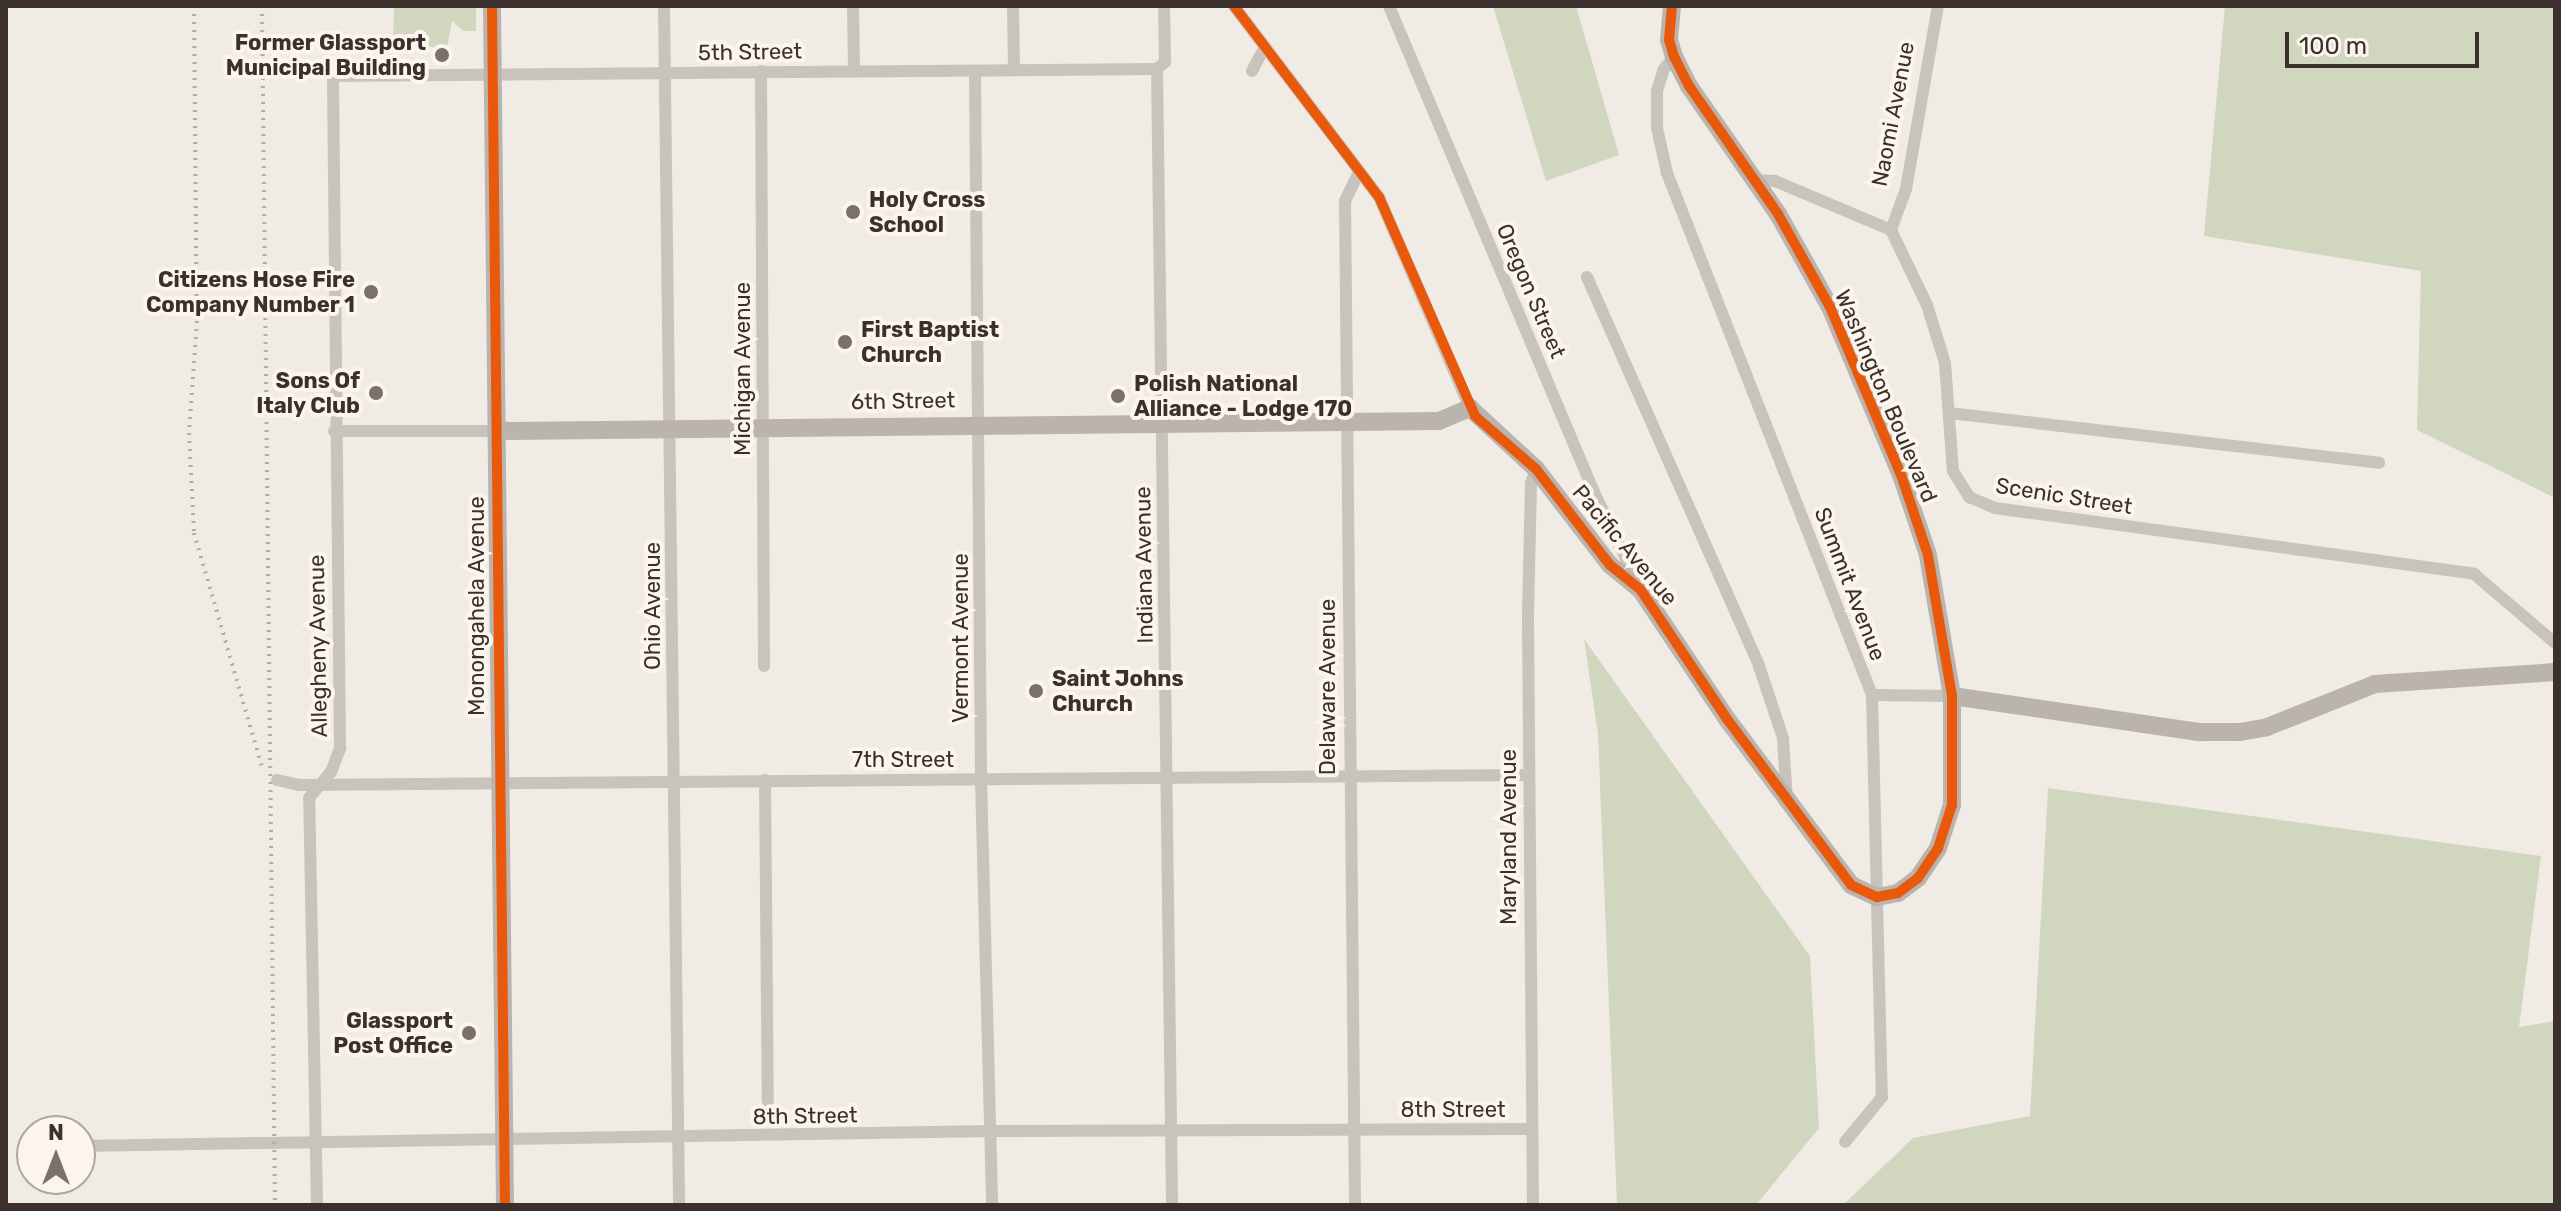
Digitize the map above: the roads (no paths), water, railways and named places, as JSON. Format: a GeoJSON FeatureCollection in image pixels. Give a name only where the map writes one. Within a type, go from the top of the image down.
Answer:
{"type":"FeatureCollection","features":[{"type":"Feature","properties":{"kind":"street","name":"Monongahela Avenue"},"geometry":{"type":"LineString","coordinates":[[492,6],[497,783],[505,1205]]}},
{"type":"Feature","properties":{"kind":"street","name":"Ohio Avenue"},"geometry":{"type":"LineString","coordinates":[[664,6],[679,1205]]}},
{"type":"Feature","properties":{"kind":"street"},"geometry":{"type":"LineString","coordinates":[[853,6],[854,70]]}},
{"type":"Feature","properties":{"kind":"street"},"geometry":{"type":"LineString","coordinates":[[1013,6],[1014,70]]}},
{"type":"Feature","properties":{"kind":"street","name":"Indiana Avenue"},"geometry":{"type":"LineString","coordinates":[[1164,6],[1161,66],[1162,424],[1172,1205]]}},
{"type":"Feature","properties":{"kind":"street","name":"Oregon Street"},"geometry":{"type":"LineString","coordinates":[[1389,6],[1640,589]]}},
{"type":"Feature","properties":{"kind":"street","name":"Washington Boulevard"},"geometry":{"type":"LineString","coordinates":[[1672,6],[1669,40],[1674,57],[1754,180],[1830,307],[1901,475],[1928,555],[1952,696]]}},
{"type":"Feature","properties":{"kind":"street","name":"Naomi Avenue"},"geometry":{"type":"LineString","coordinates":[[1891,230],[1906,189],[1938,6]]}},
{"type":"Feature","properties":{"kind":"street","name":"Pacific Avenue"},"geometry":{"type":"LineString","coordinates":[[1235,7],[1379,197],[1470,408],[1536,469],[1610,565],[1640,589],[1787,802],[1851,885],[1877,897]]}},
{"type":"Feature","properties":{"kind":"street"},"geometry":{"type":"LineString","coordinates":[[1252,71],[1264,48]]}},
{"type":"Feature","properties":{"kind":"street","name":"Summit Avenue"},"geometry":{"type":"LineString","coordinates":[[1674,57],[1664,69],[1657,91],[1657,128],[1667,173],[1872,695],[1882,1097],[1845,1142]]}},
{"type":"Feature","properties":{"kind":"street","name":"5th Street"},"geometry":{"type":"LineString","coordinates":[[333,76],[975,71],[1161,66]]}},
{"type":"Feature","properties":{"kind":"street","name":"Michigan Avenue"},"geometry":{"type":"LineString","coordinates":[[761,71],[764,666]]}},
{"type":"Feature","properties":{"kind":"street","name":"Vermont Avenue"},"geometry":{"type":"LineString","coordinates":[[975,71],[981,424],[981,779],[993,1131],[992,1205]]}},
{"type":"Feature","properties":{"kind":"street","name":"Allegheny Avenue"},"geometry":{"type":"LineString","coordinates":[[317,1205],[309,798],[331,772],[340,748],[334,431],[333,76]]}},
{"type":"Feature","properties":{"kind":"street","name":"Delaware Avenue"},"geometry":{"type":"LineString","coordinates":[[1355,1205],[1348,777],[1345,201],[1359,172]]}},
{"type":"Feature","properties":{"kind":"street"},"geometry":{"type":"LineString","coordinates":[[1754,180],[1775,181],[1891,230]]}},
{"type":"Feature","properties":{"kind":"street","name":"Scenic Street"},"geometry":{"type":"LineString","coordinates":[[1891,230],[1927,305],[1945,363],[1957,485],[1969,497],[1995,508],[2474,574],[2555,643]]}},
{"type":"Feature","properties":{"kind":"street"},"geometry":{"type":"LineString","coordinates":[[1587,277],[1759,666],[1783,738],[1787,802]]}},
{"type":"Feature","properties":{"kind":"street","name":"6th Street"},"geometry":{"type":"LineString","coordinates":[[334,431],[1439,421],[1470,408]]}},
{"type":"Feature","properties":{"kind":"street"},"geometry":{"type":"LineString","coordinates":[[1949,413],[2379,463]]}},
{"type":"Feature","properties":{"kind":"street","name":"Maryland Avenue"},"geometry":{"type":"LineString","coordinates":[[1533,1205],[1529,775],[1531,483],[1536,469]]}},
{"type":"Feature","properties":{"kind":"street"},"geometry":{"type":"LineString","coordinates":[[1872,695],[1952,696],[2200,732],[2240,732],[2267,727],[2375,684],[2555,672]]}},
{"type":"Feature","properties":{"kind":"street"},"geometry":{"type":"LineString","coordinates":[[1877,897],[1898,893],[1918,878],[1949,826],[1952,696]]}},
{"type":"Feature","properties":{"kind":"street","name":"7th Street"},"geometry":{"type":"LineString","coordinates":[[277,780],[318,784],[1529,775]]}},
{"type":"Feature","properties":{"kind":"street"},"geometry":{"type":"LineString","coordinates":[[765,780],[768,1101]]}},
{"type":"Feature","properties":{"kind":"street","name":"8th Street"},"geometry":{"type":"LineString","coordinates":[[96,1146],[504,1142],[993,1131],[1171,1133],[1531,1129]]}},
{"type":"Feature","properties":{"kind":"railway"},"geometry":{"type":"LineString","coordinates":[[194,6],[197,321],[189,433],[194,533],[262,767]]}},
{"type":"Feature","properties":{"kind":"railway"},"geometry":{"type":"LineString","coordinates":[[262,6],[275,1205]]}},
{"type":"Feature","properties":{"kind":"place","name":"Former Glassport Municipal Building"},"geometry":{"type":"Point","coordinates":[442,55]}},
{"type":"Feature","properties":{"kind":"place","name":"Holy Cross School"},"geometry":{"type":"Point","coordinates":[853,212]}},
{"type":"Feature","properties":{"kind":"place","name":"Citizens Hose Fire Company Number 1"},"geometry":{"type":"Point","coordinates":[371,292]}},
{"type":"Feature","properties":{"kind":"place","name":"First Baptist Church"},"geometry":{"type":"Point","coordinates":[845,342]}},
{"type":"Feature","properties":{"kind":"place","name":"Sons Of Italy Club"},"geometry":{"type":"Point","coordinates":[376,393]}},
{"type":"Feature","properties":{"kind":"place","name":"Polish National Alliance - Lodge 170"},"geometry":{"type":"Point","coordinates":[1118,396]}},
{"type":"Feature","properties":{"kind":"place","name":"Saint Johns Church"},"geometry":{"type":"Point","coordinates":[1036,691]}},
{"type":"Feature","properties":{"kind":"place","name":"Glassport Post Office"},"geometry":{"type":"Point","coordinates":[469,1033]}}]}
